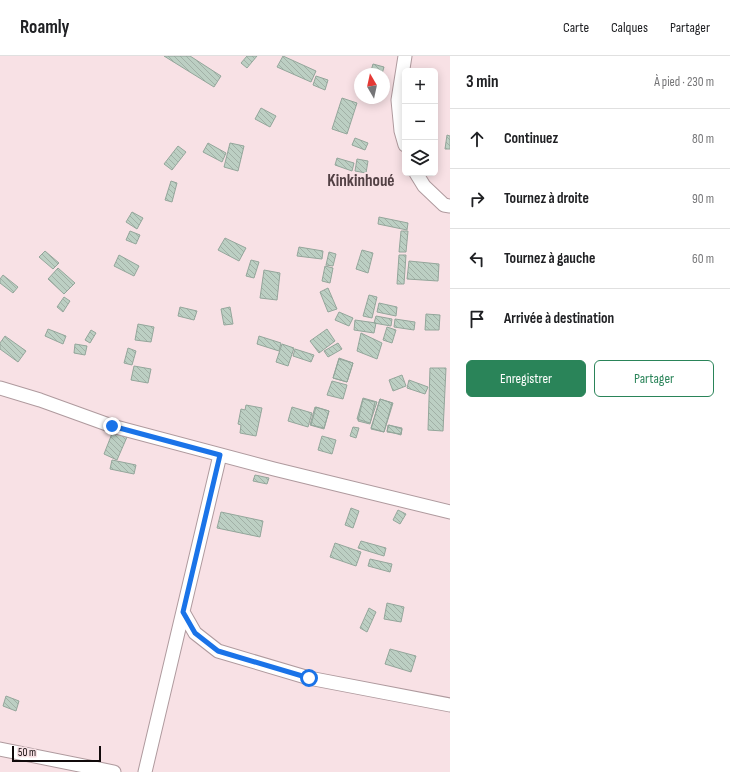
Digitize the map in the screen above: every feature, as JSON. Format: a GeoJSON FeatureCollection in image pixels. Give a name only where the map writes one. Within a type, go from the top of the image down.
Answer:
{"type":"FeatureCollection","features":[{"type":"Feature","properties":{"kind":"street"},"geometry":{"type":"LineString","coordinates":[[404,140],[401,131],[398,100],[405,56]]}},
{"type":"Feature","properties":{"kind":"street"},"geometry":{"type":"LineString","coordinates":[[418,176],[424,186],[444,205],[450,206]]}},
{"type":"Feature","properties":{"kind":"street"},"geometry":{"type":"LineString","coordinates":[[0,388],[40,400],[112,426],[274,469],[450,512]]}},
{"type":"Feature","properties":{"kind":"street"},"geometry":{"type":"LineString","coordinates":[[145,772],[220,455]]}},
{"type":"Feature","properties":{"kind":"street"},"geometry":{"type":"LineString","coordinates":[[183,612],[195,633],[218,651],[309,678],[450,705]]}},
{"type":"Feature","properties":{"kind":"street"},"geometry":{"type":"LineString","coordinates":[[0,749],[114,772]]}},
{"type":"Feature","properties":{"kind":"building"},"geometry":{"type":"Polygon","coordinates":[[[164,56],[190,56],[221,76],[214,87],[164,56]]]}},
{"type":"Feature","properties":{"kind":"building"},"geometry":{"type":"Polygon","coordinates":[[[247,56],[257,56],[247,68],[241,63],[247,56]]]}},
{"type":"Feature","properties":{"kind":"building"},"geometry":{"type":"Polygon","coordinates":[[[283,56],[316,71],[311,82],[277,67],[283,56]]]}},
{"type":"Feature","properties":{"kind":"building"},"geometry":{"type":"Polygon","coordinates":[[[373,64],[384,67],[384,68],[372,68],[373,64]]]}},
{"type":"Feature","properties":{"kind":"building"},"geometry":{"type":"Polygon","coordinates":[[[316,76],[328,80],[325,90],[313,85],[316,76]]]}},
{"type":"Feature","properties":{"kind":"building"},"geometry":{"type":"Polygon","coordinates":[[[342,98],[357,104],[347,134],[332,129],[342,98]]]}},
{"type":"Feature","properties":{"kind":"building"},"geometry":{"type":"Polygon","coordinates":[[[261,108],[276,116],[270,127],[255,119],[261,108]]]}},
{"type":"Feature","properties":{"kind":"building"},"geometry":{"type":"Polygon","coordinates":[[[447,135],[450,136],[450,149],[445,149],[447,135]]]}},
{"type":"Feature","properties":{"kind":"building"},"geometry":{"type":"Polygon","coordinates":[[[355,138],[368,143],[365,150],[352,145],[355,138]]]}},
{"type":"Feature","properties":{"kind":"building"},"geometry":{"type":"Polygon","coordinates":[[[208,143],[226,153],[222,162],[203,152],[208,143]]]}},
{"type":"Feature","properties":{"kind":"building"},"geometry":{"type":"Polygon","coordinates":[[[230,143],[244,146],[238,171],[224,167],[230,143]]]}},
{"type":"Feature","properties":{"kind":"building"},"geometry":{"type":"Polygon","coordinates":[[[178,146],[186,152],[172,170],[164,164],[178,146]]]}},
{"type":"Feature","properties":{"kind":"building"},"geometry":{"type":"Polygon","coordinates":[[[337,158],[354,163],[352,171],[335,165],[337,158]]]}},
{"type":"Feature","properties":{"kind":"building"},"geometry":{"type":"Polygon","coordinates":[[[357,159],[368,161],[366,173],[355,171],[357,159]]]}},
{"type":"Feature","properties":{"kind":"building"},"geometry":{"type":"Polygon","coordinates":[[[171,181],[177,183],[172,202],[165,200],[171,181]]]}},
{"type":"Feature","properties":{"kind":"building"},"geometry":{"type":"Polygon","coordinates":[[[132,212],[143,218],[137,229],[126,222],[132,212]]]}},
{"type":"Feature","properties":{"kind":"building"},"geometry":{"type":"Polygon","coordinates":[[[379,217],[408,223],[407,230],[378,224],[379,217]]]}},
{"type":"Feature","properties":{"kind":"building"},"geometry":{"type":"Polygon","coordinates":[[[130,231],[140,235],[136,244],[126,240],[130,231]]]}},
{"type":"Feature","properties":{"kind":"building"},"geometry":{"type":"Polygon","coordinates":[[[401,231],[408,231],[406,252],[399,252],[401,231]]]}},
{"type":"Feature","properties":{"kind":"building"},"geometry":{"type":"Polygon","coordinates":[[[225,238],[246,248],[239,261],[218,250],[225,238]]]}},
{"type":"Feature","properties":{"kind":"building"},"geometry":{"type":"Polygon","coordinates":[[[299,247],[323,251],[322,259],[297,256],[299,247]]]}},
{"type":"Feature","properties":{"kind":"building"},"geometry":{"type":"Polygon","coordinates":[[[362,250],[373,253],[368,273],[356,269],[362,250]]]}},
{"type":"Feature","properties":{"kind":"building"},"geometry":{"type":"Polygon","coordinates":[[[45,251],[59,263],[53,269],[39,257],[45,251]]]}},
{"type":"Feature","properties":{"kind":"building"},"geometry":{"type":"Polygon","coordinates":[[[329,252],[336,254],[333,266],[326,265],[329,252]]]}},
{"type":"Feature","properties":{"kind":"building"},"geometry":{"type":"Polygon","coordinates":[[[119,255],[139,266],[134,276],[114,266],[119,255]]]}},
{"type":"Feature","properties":{"kind":"building"},"geometry":{"type":"Polygon","coordinates":[[[399,255],[406,255],[404,284],[397,284],[399,255]]]}},
{"type":"Feature","properties":{"kind":"building"},"geometry":{"type":"Polygon","coordinates":[[[251,260],[259,262],[254,278],[246,276],[251,260]]]}},
{"type":"Feature","properties":{"kind":"building"},"geometry":{"type":"Polygon","coordinates":[[[409,261],[439,264],[438,281],[407,279],[409,261]]]}},
{"type":"Feature","properties":{"kind":"building"},"geometry":{"type":"Polygon","coordinates":[[[325,266],[333,268],[330,283],[322,281],[325,266]]]}},
{"type":"Feature","properties":{"kind":"building"},"geometry":{"type":"Polygon","coordinates":[[[58,268],[75,283],[64,294],[48,279],[58,268]]]}},
{"type":"Feature","properties":{"kind":"building"},"geometry":{"type":"Polygon","coordinates":[[[264,270],[280,273],[277,300],[260,298],[264,270]]]}},
{"type":"Feature","properties":{"kind":"building"},"geometry":{"type":"Polygon","coordinates":[[[3,275],[18,287],[13,293],[0,283],[0,279],[3,275]]]}},
{"type":"Feature","properties":{"kind":"building"},"geometry":{"type":"Polygon","coordinates":[[[328,288],[337,309],[328,312],[320,292],[328,288]]]}},
{"type":"Feature","properties":{"kind":"building"},"geometry":{"type":"Polygon","coordinates":[[[369,295],[377,297],[372,318],[363,316],[369,295]]]}},
{"type":"Feature","properties":{"kind":"building"},"geometry":{"type":"Polygon","coordinates":[[[64,297],[70,301],[63,312],[57,307],[64,297]]]}},
{"type":"Feature","properties":{"kind":"building"},"geometry":{"type":"Polygon","coordinates":[[[379,303],[397,307],[396,316],[377,312],[379,303]]]}},
{"type":"Feature","properties":{"kind":"building"},"geometry":{"type":"Polygon","coordinates":[[[180,307],[197,311],[194,320],[178,316],[180,307]]]}},
{"type":"Feature","properties":{"kind":"building"},"geometry":{"type":"Polygon","coordinates":[[[230,307],[233,324],[224,325],[221,309],[230,307]]]}},
{"type":"Feature","properties":{"kind":"building"},"geometry":{"type":"Polygon","coordinates":[[[339,312],[353,318],[349,326],[335,320],[339,312]]]}},
{"type":"Feature","properties":{"kind":"building"},"geometry":{"type":"Polygon","coordinates":[[[426,314],[440,315],[439,330],[425,330],[426,314]]]}},
{"type":"Feature","properties":{"kind":"building"},"geometry":{"type":"Polygon","coordinates":[[[376,316],[392,319],[391,326],[374,323],[376,316]]]}},
{"type":"Feature","properties":{"kind":"building"},"geometry":{"type":"Polygon","coordinates":[[[395,319],[415,322],[414,330],[394,327],[395,319]]]}},
{"type":"Feature","properties":{"kind":"building"},"geometry":{"type":"Polygon","coordinates":[[[355,320],[376,323],[374,333],[354,330],[355,320]]]}},
{"type":"Feature","properties":{"kind":"building"},"geometry":{"type":"Polygon","coordinates":[[[138,324],[154,327],[151,342],[135,340],[138,324]]]}},
{"type":"Feature","properties":{"kind":"building"},"geometry":{"type":"Polygon","coordinates":[[[387,327],[396,330],[392,343],[383,340],[387,327]]]}},
{"type":"Feature","properties":{"kind":"building"},"geometry":{"type":"Polygon","coordinates":[[[48,329],[66,336],[63,344],[45,336],[48,329]]]}},
{"type":"Feature","properties":{"kind":"building"},"geometry":{"type":"Polygon","coordinates":[[[327,329],[335,341],[319,353],[310,341],[327,329]]]}},
{"type":"Feature","properties":{"kind":"building"},"geometry":{"type":"Polygon","coordinates":[[[91,330],[96,333],[90,343],[85,340],[91,330]]]}},
{"type":"Feature","properties":{"kind":"building"},"geometry":{"type":"Polygon","coordinates":[[[361,333],[382,343],[377,359],[357,351],[361,333]]]}},
{"type":"Feature","properties":{"kind":"building"},"geometry":{"type":"Polygon","coordinates":[[[5,336],[26,351],[18,362],[0,349],[0,343],[5,336]]]}},
{"type":"Feature","properties":{"kind":"building"},"geometry":{"type":"Polygon","coordinates":[[[259,336],[281,343],[279,351],[257,344],[259,336]]]}},
{"type":"Feature","properties":{"kind":"building"},"geometry":{"type":"Polygon","coordinates":[[[338,343],[342,349],[328,357],[324,351],[338,343]]]}},
{"type":"Feature","properties":{"kind":"building"},"geometry":{"type":"Polygon","coordinates":[[[75,344],[87,346],[85,355],[74,353],[75,344]]]}},
{"type":"Feature","properties":{"kind":"building"},"geometry":{"type":"Polygon","coordinates":[[[282,344],[294,348],[288,366],[276,362],[282,344]]]}},
{"type":"Feature","properties":{"kind":"building"},"geometry":{"type":"Polygon","coordinates":[[[128,348],[136,351],[132,365],[124,363],[128,348]]]}},
{"type":"Feature","properties":{"kind":"building"},"geometry":{"type":"Polygon","coordinates":[[[295,349],[314,355],[311,362],[293,356],[295,349]]]}},
{"type":"Feature","properties":{"kind":"building"},"geometry":{"type":"Polygon","coordinates":[[[339,358],[353,363],[347,382],[333,378],[339,358]]]}},
{"type":"Feature","properties":{"kind":"building"},"geometry":{"type":"Polygon","coordinates":[[[339,359],[353,363],[347,382],[333,378],[339,359]]]}},
{"type":"Feature","properties":{"kind":"building"},"geometry":{"type":"Polygon","coordinates":[[[134,366],[151,369],[148,383],[131,380],[134,366]]]}},
{"type":"Feature","properties":{"kind":"building"},"geometry":{"type":"Polygon","coordinates":[[[430,368],[446,368],[443,431],[428,430],[430,368]]]}},
{"type":"Feature","properties":{"kind":"building"},"geometry":{"type":"Polygon","coordinates":[[[402,375],[406,386],[393,391],[389,380],[402,375]]]}},
{"type":"Feature","properties":{"kind":"building"},"geometry":{"type":"Polygon","coordinates":[[[409,380],[428,387],[425,394],[407,388],[409,380]]]}},
{"type":"Feature","properties":{"kind":"building"},"geometry":{"type":"Polygon","coordinates":[[[332,381],[347,385],[343,399],[327,395],[332,381]]]}},
{"type":"Feature","properties":{"kind":"building"},"geometry":{"type":"Polygon","coordinates":[[[363,398],[377,402],[370,423],[357,419],[363,398]]]}},
{"type":"Feature","properties":{"kind":"building"},"geometry":{"type":"Polygon","coordinates":[[[363,399],[375,402],[370,424],[358,421],[363,399]]]}},
{"type":"Feature","properties":{"kind":"building"},"geometry":{"type":"Polygon","coordinates":[[[380,399],[392,403],[384,432],[371,428],[380,399]]]}},
{"type":"Feature","properties":{"kind":"building"},"geometry":{"type":"Polygon","coordinates":[[[380,399],[393,403],[384,432],[371,429],[380,399]]]}},
{"type":"Feature","properties":{"kind":"building"},"geometry":{"type":"Polygon","coordinates":[[[246,405],[262,408],[256,436],[240,433],[241,425],[238,424],[241,409],[245,410],[246,405]]]}},
{"type":"Feature","properties":{"kind":"building"},"geometry":{"type":"Polygon","coordinates":[[[292,407],[312,413],[308,427],[288,421],[292,407]]]}},
{"type":"Feature","properties":{"kind":"building"},"geometry":{"type":"Polygon","coordinates":[[[315,407],[329,411],[324,429],[310,425],[315,407]]]}},
{"type":"Feature","properties":{"kind":"building"},"geometry":{"type":"Polygon","coordinates":[[[316,407],[329,411],[324,428],[311,425],[316,407]]]}},
{"type":"Feature","properties":{"kind":"building"},"geometry":{"type":"Polygon","coordinates":[[[388,425],[402,428],[401,434],[387,432],[388,425]]]}},
{"type":"Feature","properties":{"kind":"building"},"geometry":{"type":"Polygon","coordinates":[[[389,425],[402,429],[401,435],[387,431],[389,425]]]}},
{"type":"Feature","properties":{"kind":"building"},"geometry":{"type":"Polygon","coordinates":[[[353,427],[359,428],[356,438],[350,436],[353,427]]]}},
{"type":"Feature","properties":{"kind":"building"},"geometry":{"type":"Polygon","coordinates":[[[113,431],[127,437],[117,460],[104,454],[113,431]]]}},
{"type":"Feature","properties":{"kind":"building"},"geometry":{"type":"Polygon","coordinates":[[[322,436],[336,440],[332,454],[318,450],[322,436]]]}},
{"type":"Feature","properties":{"kind":"building"},"geometry":{"type":"Polygon","coordinates":[[[112,460],[136,465],[134,474],[110,469],[112,460]]]}},
{"type":"Feature","properties":{"kind":"building"},"geometry":{"type":"Polygon","coordinates":[[[255,475],[269,478],[267,484],[253,481],[255,475]]]}},
{"type":"Feature","properties":{"kind":"building"},"geometry":{"type":"Polygon","coordinates":[[[351,508],[359,511],[353,528],[345,525],[351,508]]]}},
{"type":"Feature","properties":{"kind":"building"},"geometry":{"type":"Polygon","coordinates":[[[398,510],[406,514],[400,524],[393,520],[398,510]]]}},
{"type":"Feature","properties":{"kind":"building"},"geometry":{"type":"Polygon","coordinates":[[[221,512],[263,521],[260,537],[217,528],[221,512]]]}},
{"type":"Feature","properties":{"kind":"building"},"geometry":{"type":"Polygon","coordinates":[[[361,541],[386,548],[384,556],[358,548],[361,541]]]}},
{"type":"Feature","properties":{"kind":"building"},"geometry":{"type":"Polygon","coordinates":[[[335,543],[361,552],[356,566],[330,557],[335,543]]]}},
{"type":"Feature","properties":{"kind":"building"},"geometry":{"type":"Polygon","coordinates":[[[370,559],[392,564],[390,572],[368,566],[370,559]]]}},
{"type":"Feature","properties":{"kind":"building"},"geometry":{"type":"Polygon","coordinates":[[[387,603],[404,607],[401,622],[384,619],[387,603]]]}},
{"type":"Feature","properties":{"kind":"building"},"geometry":{"type":"Polygon","coordinates":[[[369,608],[376,612],[367,632],[360,628],[369,608]]]}},
{"type":"Feature","properties":{"kind":"building"},"geometry":{"type":"Polygon","coordinates":[[[390,649],[416,656],[411,672],[385,664],[390,649]]]}},
{"type":"Feature","properties":{"kind":"building"},"geometry":{"type":"Polygon","coordinates":[[[6,696],[19,701],[16,711],[3,706],[6,696]]]}},
{"type":"Feature","properties":{"kind":"district","name":"Kinkinhoué"},"geometry":{"type":"Point","coordinates":[361,180]}},
{"type":"Feature","properties":{"kind":"route"},"geometry":{"type":"LineString","coordinates":[[112,426],[220,455],[183,612],[195,633],[218,651],[309,678]]}}]}
